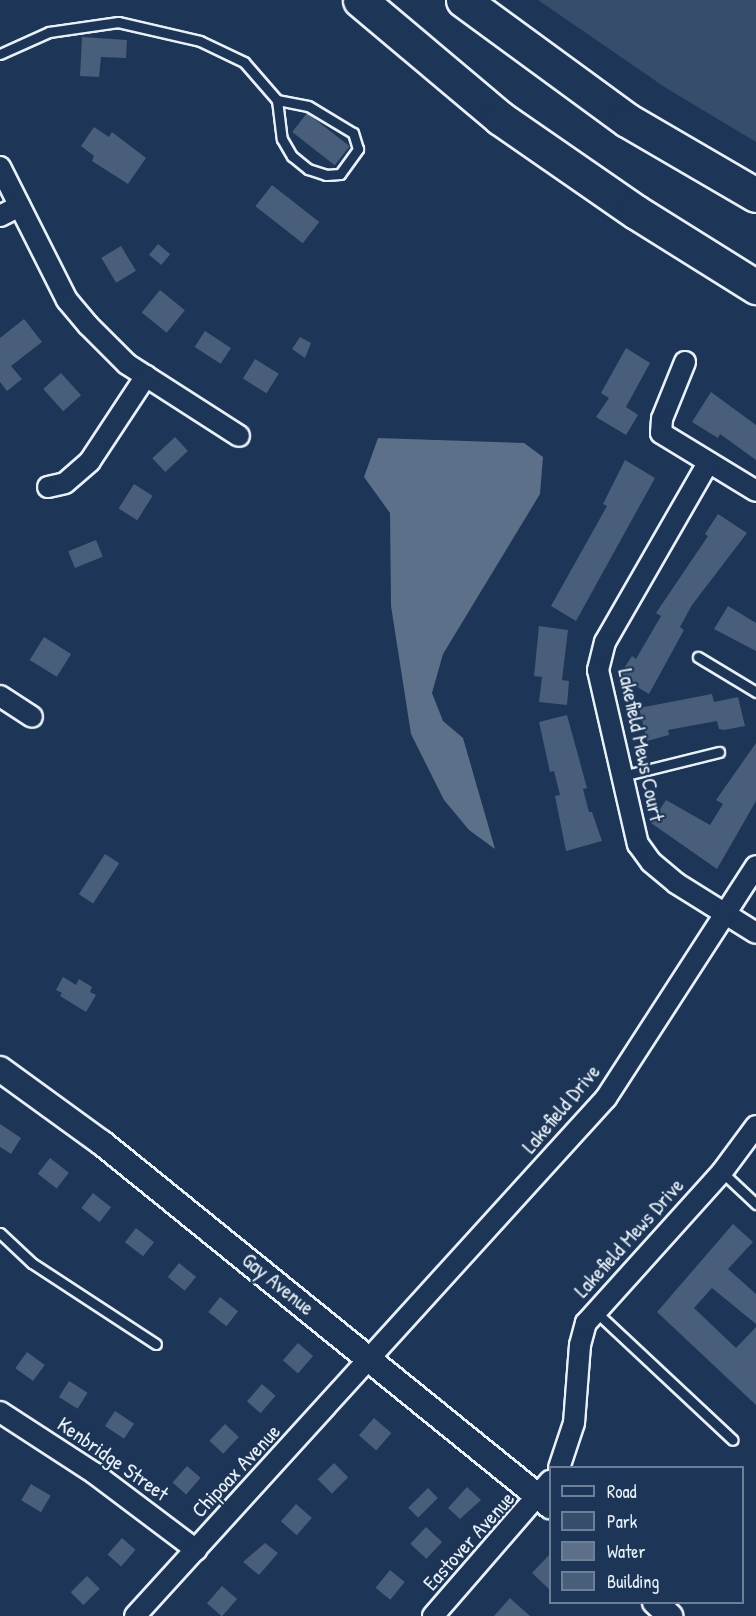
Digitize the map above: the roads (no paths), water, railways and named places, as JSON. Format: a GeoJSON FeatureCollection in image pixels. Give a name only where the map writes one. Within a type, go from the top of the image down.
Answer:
{"type":"FeatureCollection","features":[{"type":"Feature","properties":{"kind":"highway"},"geometry":{"type":"LineString","coordinates":[[360,0],[500,118],[636,212],[756,287]]}},
{"type":"Feature","properties":{"kind":"highway"},"geometry":{"type":"LineString","coordinates":[[463,0],[627,120],[756,195]]}},
{"type":"Feature","properties":{"kind":"street"},"geometry":{"type":"LineString","coordinates":[[0,167],[67,300],[127,364],[239,436]]}},
{"type":"Feature","properties":{"kind":"street"},"geometry":{"type":"LineString","coordinates":[[0,216],[20,206]]}},
{"type":"Feature","properties":{"kind":"street"},"geometry":{"type":"LineString","coordinates":[[685,362],[662,418],[662,433],[756,491]]}},
{"type":"Feature","properties":{"kind":"street"},"geometry":{"type":"LineString","coordinates":[[48,487],[65,483],[90,461],[146,376]]}},
{"type":"Feature","properties":{"kind":"street","name":"Lakefield Mews Court"},"geometry":{"type":"LineString","coordinates":[[708,463],[599,655],[598,670],[638,844],[651,862],[756,933]]}},
{"type":"Feature","properties":{"kind":"street"},"geometry":{"type":"LineString","coordinates":[[0,696],[32,717]]}},
{"type":"Feature","properties":{"kind":"street","name":"Lakefield Drive"},"geometry":{"type":"LineString","coordinates":[[372,1360],[606,1098],[756,866]]}},
{"type":"Feature","properties":{"kind":"street","name":"Gay Avenue"},"geometry":{"type":"LineString","coordinates":[[0,1069],[102,1143],[372,1360],[547,1495]]}},
{"type":"Feature","properties":{"kind":"street","name":"Lakefield Mews Drive"},"geometry":{"type":"LineString","coordinates":[[559,1466],[574,1423],[582,1332],[594,1311],[722,1172],[756,1126]]}},
{"type":"Feature","properties":{"kind":"street","name":"Chipoax Avenue"},"geometry":{"type":"LineString","coordinates":[[135,1616],[372,1360]]}},
{"type":"Feature","properties":{"kind":"street","name":"Kenbridge Street"},"geometry":{"type":"LineString","coordinates":[[0,1412],[103,1479],[196,1550]]}},
{"type":"Feature","properties":{"kind":"street","name":"Eastover Avenue"},"geometry":{"type":"LineString","coordinates":[[433,1616],[547,1495]]}},
{"type":"Feature","properties":{"kind":"street"},"geometry":{"type":"LineString","coordinates":[[657,1604],[670,1616]]}},
{"type":"Feature","properties":{"kind":"lane"},"geometry":{"type":"LineString","coordinates":[[0,54],[49,32],[118,22],[200,41],[244,62],[277,100],[282,139],[292,156],[308,169],[326,175],[340,174],[358,149],[353,133],[308,106],[277,100]]}},
{"type":"Feature","properties":{"kind":"lane"},"geometry":{"type":"LineString","coordinates":[[698,657],[756,692]]}},
{"type":"Feature","properties":{"kind":"lane"},"geometry":{"type":"LineString","coordinates":[[622,776],[719,752]]}},
{"type":"Feature","properties":{"kind":"lane"},"geometry":{"type":"LineString","coordinates":[[722,1172],[756,1204]]}},
{"type":"Feature","properties":{"kind":"lane"},"geometry":{"type":"LineString","coordinates":[[0,1233],[32,1263],[109,1309],[156,1344]]}},
{"type":"Feature","properties":{"kind":"lane"},"geometry":{"type":"LineString","coordinates":[[594,1311],[733,1440]]}},
{"type":"Feature","properties":{"kind":"water"},"geometry":{"type":"Polygon","coordinates":[[[378,438],[524,443],[543,457],[540,494],[443,654],[432,693],[443,721],[463,738],[495,849],[469,830],[444,800],[411,734],[391,606],[390,513],[364,477],[378,438]]]}}]}
